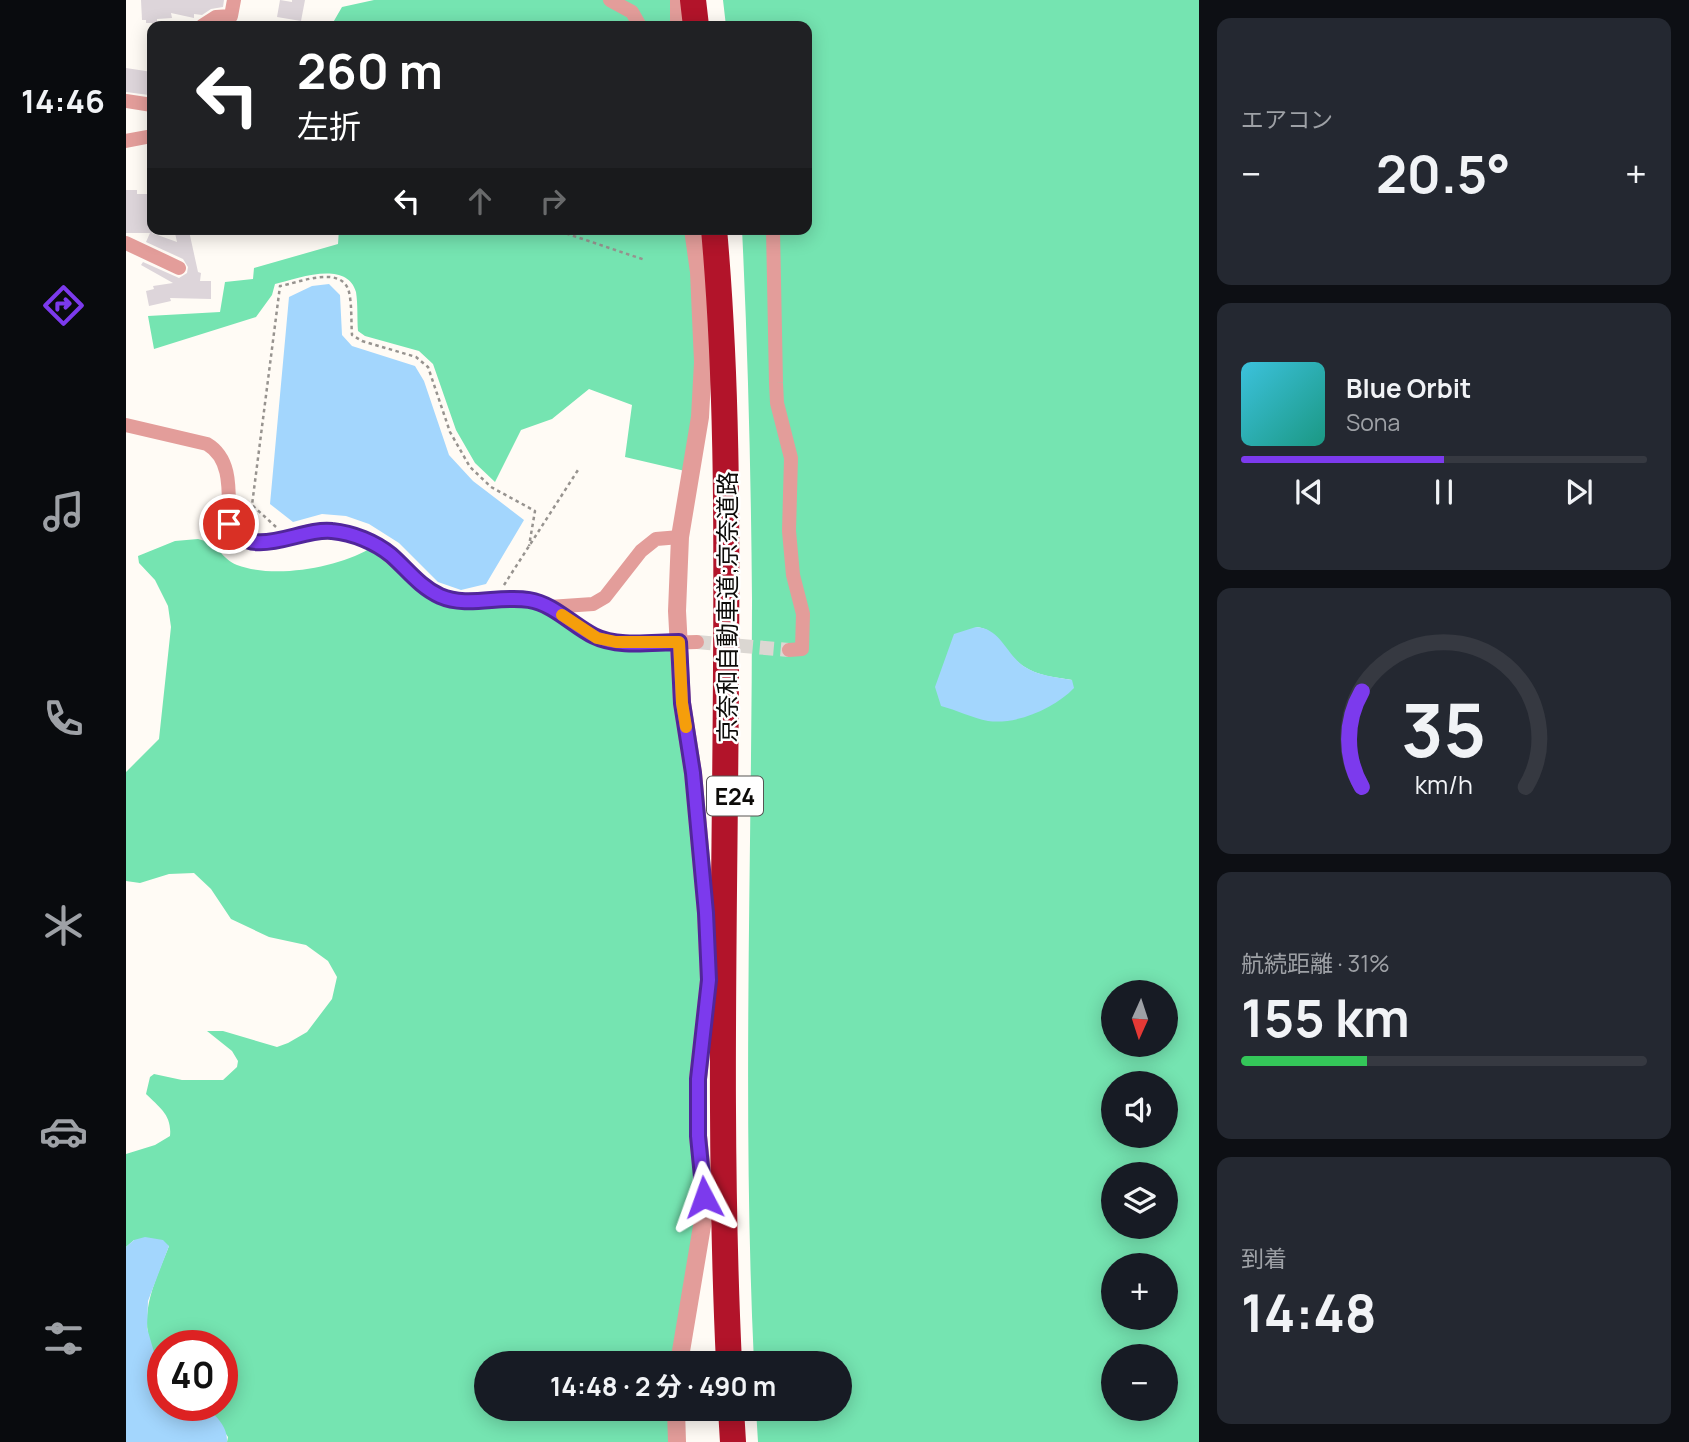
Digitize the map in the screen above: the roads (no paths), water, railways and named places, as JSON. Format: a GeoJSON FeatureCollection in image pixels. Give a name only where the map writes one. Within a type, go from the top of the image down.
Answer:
{"type":"FeatureCollection","features":[{"type":"Feature","properties":{"kind":"highway"},"geometry":{"type":"LineString","coordinates":[[693,0],[695,21]]}},
{"type":"Feature","properties":{"kind":"highway"},"geometry":{"type":"LineString","coordinates":[[708,0],[710,21]]}},
{"type":"Feature","properties":{"kind":"highway","name":"京奈和自動車道;京奈道路"},"geometry":{"type":"LineString","coordinates":[[715,235],[721,306],[727,473],[723,1063],[724,1235],[729,1351]]}},
{"type":"Feature","properties":{"kind":"highway","name":"京奈和自動車道;京奈道路"},"geometry":{"type":"LineString","coordinates":[[727,235],[734,422],[736,599],[732,1063],[739,1351]]}},
{"type":"Feature","properties":{"kind":"highway"},"geometry":{"type":"LineString","coordinates":[[732,1421],[733,1442]]}},
{"type":"Feature","properties":{"kind":"highway"},"geometry":{"type":"LineString","coordinates":[[742,1421],[743,1442]]}},
{"type":"Feature","properties":{"kind":"street"},"geometry":{"type":"LineString","coordinates":[[210,21],[216,17],[231,16],[234,0]]}},
{"type":"Feature","properties":{"kind":"street"},"geometry":{"type":"LineString","coordinates":[[610,0],[632,12],[636,21]]}},
{"type":"Feature","properties":{"kind":"street"},"geometry":{"type":"LineString","coordinates":[[679,0],[679,21]]}},
{"type":"Feature","properties":{"kind":"street"},"geometry":{"type":"LineString","coordinates":[[126,100],[147,104]]}},
{"type":"Feature","properties":{"kind":"street"},"geometry":{"type":"LineString","coordinates":[[126,141],[147,137]]}},
{"type":"Feature","properties":{"kind":"street"},"geometry":{"type":"LineString","coordinates":[[680,1351],[704,1214],[698,1136],[698,1079],[709,980],[706,913],[693,773],[682,703],[677,611],[680,537],[700,417],[703,362],[699,272],[694,235]]}},
{"type":"Feature","properties":{"kind":"street"},"geometry":{"type":"LineString","coordinates":[[773,235],[777,404],[791,458],[789,531],[793,575],[803,614],[802,649],[789,650]]}},
{"type":"Feature","properties":{"kind":"street"},"geometry":{"type":"LineString","coordinates":[[126,243],[179,268]]}},
{"type":"Feature","properties":{"kind":"street"},"geometry":{"type":"LineString","coordinates":[[126,425],[214,448],[226,468],[229,524],[246,539],[258,543],[289,538],[313,530],[352,535],[389,554],[428,590],[446,599],[469,602],[506,598],[531,600],[549,607],[597,638],[616,642],[697,642]]}},
{"type":"Feature","properties":{"kind":"street"},"geometry":{"type":"LineString","coordinates":[[549,607],[593,604],[605,597],[641,551],[656,539],[680,537]]}},
{"type":"Feature","properties":{"kind":"street"},"geometry":{"type":"LineString","coordinates":[[676,1421],[677,1442]]}},
{"type":"Feature","properties":{"kind":"water"},"geometry":{"type":"Polygon","coordinates":[[[329,284],[340,295],[342,335],[352,346],[415,366],[424,381],[449,455],[473,481],[524,520],[486,584],[461,590],[438,582],[399,543],[369,524],[346,516],[322,514],[293,522],[270,504],[289,297],[312,286],[329,284]]]}},
{"type":"Feature","properties":{"kind":"water"},"geometry":{"type":"Polygon","coordinates":[[[976,627],[992,632],[1025,667],[1042,674],[1072,680],[1074,688],[1057,702],[1035,714],[999,722],[976,718],[941,706],[935,687],[954,634],[976,627]]]}},
{"type":"Feature","properties":{"kind":"water"},"geometry":{"type":"Polygon","coordinates":[[[145,1237],[163,1240],[169,1246],[148,1301],[147,1421],[220,1421],[227,1442],[126,1442],[126,1247],[134,1240],[145,1237]]]}},
{"type":"Feature","properties":{"kind":"tunnel"},"geometry":{"type":"LineString","coordinates":[[697,642],[789,650]]}}]}
